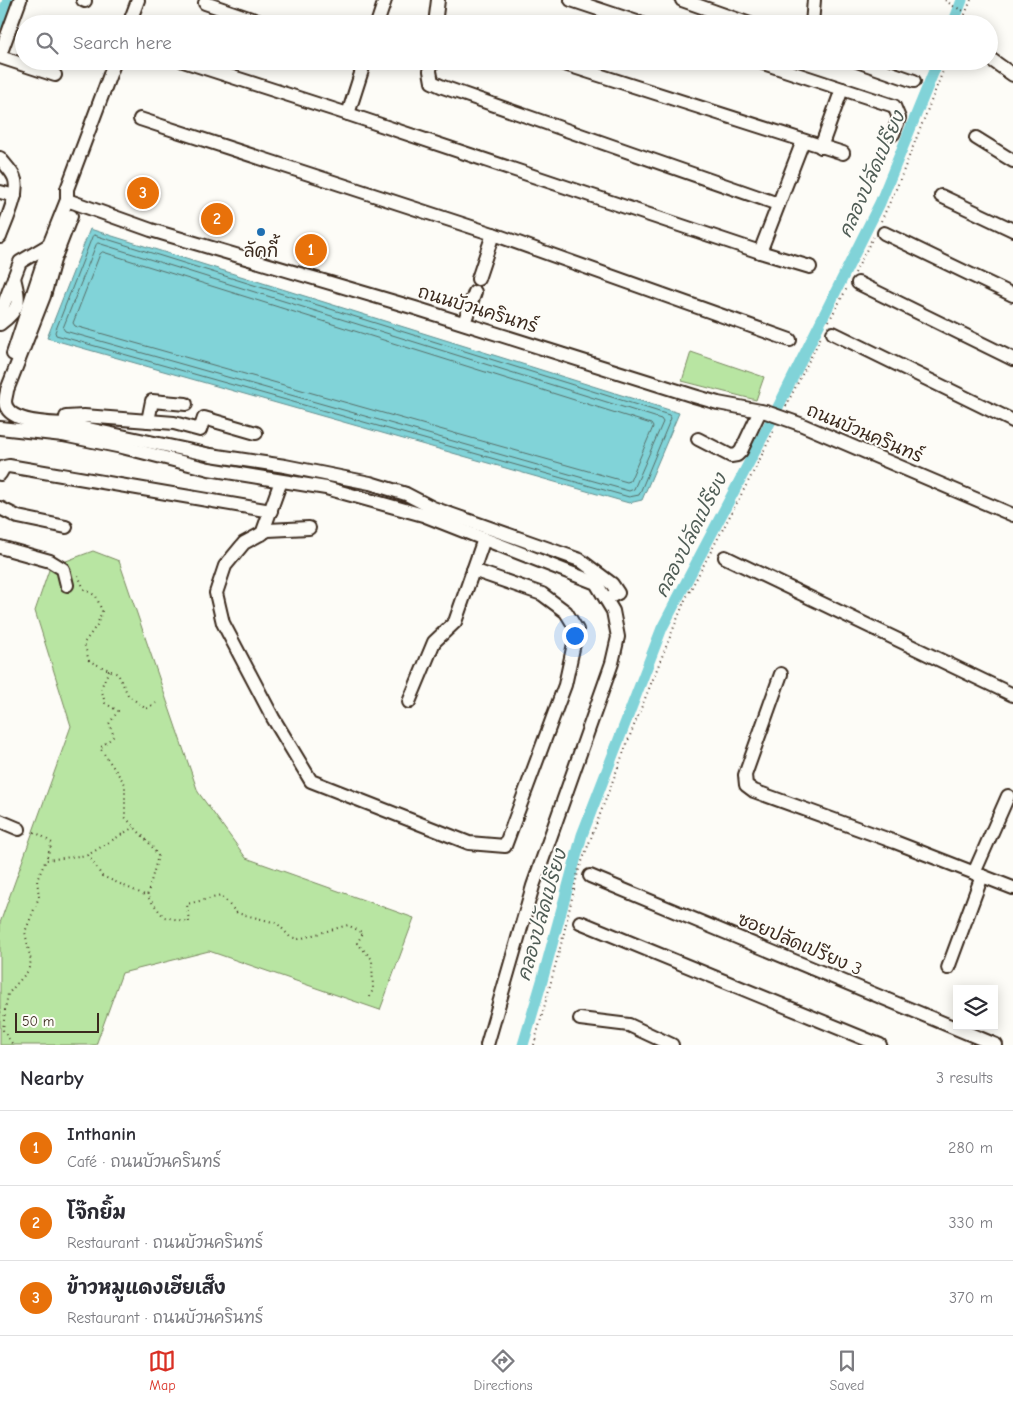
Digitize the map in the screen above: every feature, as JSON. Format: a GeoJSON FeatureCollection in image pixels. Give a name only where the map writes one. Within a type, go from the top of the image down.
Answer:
{"type":"FeatureCollection","features":[{"type":"Feature","properties":{"kind":"street"},"geometry":{"type":"LineString","coordinates":[[15,61],[0,56],[20,0]]}},
{"type":"Feature","properties":{"kind":"street"},"geometry":{"type":"LineString","coordinates":[[132,15],[138,0]]}},
{"type":"Feature","properties":{"kind":"street"},"geometry":{"type":"LineString","coordinates":[[437,15],[438,0]]}},
{"type":"Feature","properties":{"kind":"street"},"geometry":{"type":"LineString","coordinates":[[570,0],[616,15]]}},
{"type":"Feature","properties":{"kind":"street"},"geometry":{"type":"LineString","coordinates":[[682,0],[724,15]]}},
{"type":"Feature","properties":{"kind":"street"},"geometry":{"type":"LineString","coordinates":[[814,0],[814,15]]}},
{"type":"Feature","properties":{"kind":"street"},"geometry":{"type":"LineString","coordinates":[[379,15],[381,1]]}},
{"type":"Feature","properties":{"kind":"street"},"geometry":{"type":"LineString","coordinates":[[205,3],[230,5],[249,15]]}},
{"type":"Feature","properties":{"kind":"street"},"geometry":{"type":"LineString","coordinates":[[998,64],[1013,75]]}},
{"type":"Feature","properties":{"kind":"street"},"geometry":{"type":"LineString","coordinates":[[41,70],[55,75]]}},
{"type":"Feature","properties":{"kind":"street"},"geometry":{"type":"LineString","coordinates":[[0,396],[49,244],[67,200],[68,189],[112,70]]}},
{"type":"Feature","properties":{"kind":"street"},"geometry":{"type":"LineString","coordinates":[[211,70],[810,267]]}},
{"type":"Feature","properties":{"kind":"street"},"geometry":{"type":"LineString","coordinates":[[348,114],[362,70]]}},
{"type":"Feature","properties":{"kind":"street"},"geometry":{"type":"LineString","coordinates":[[430,70],[432,82],[443,87],[778,204]]}},
{"type":"Feature","properties":{"kind":"street"},"geometry":{"type":"LineString","coordinates":[[583,70],[843,153]]}},
{"type":"Feature","properties":{"kind":"street"},"geometry":{"type":"LineString","coordinates":[[784,70],[894,106],[899,118],[893,134]]}},
{"type":"Feature","properties":{"kind":"street"},"geometry":{"type":"LineString","coordinates":[[883,70],[914,81]]}},
{"type":"Feature","properties":{"kind":"street"},"geometry":{"type":"LineString","coordinates":[[821,147],[842,89]]}},
{"type":"Feature","properties":{"kind":"street"},"geometry":{"type":"LineString","coordinates":[[140,119],[493,234],[790,340]]}},
{"type":"Feature","properties":{"kind":"street"},"geometry":{"type":"LineString","coordinates":[[976,138],[1013,161]]}},
{"type":"Feature","properties":{"kind":"street"},"geometry":{"type":"LineString","coordinates":[[760,252],[803,141]]}},
{"type":"Feature","properties":{"kind":"street"},"geometry":{"type":"LineString","coordinates":[[0,158],[15,178],[16,186],[15,196],[0,237]]}},
{"type":"Feature","properties":{"kind":"street"},"geometry":{"type":"LineString","coordinates":[[0,192],[15,196]]}},
{"type":"Feature","properties":{"kind":"street"},"geometry":{"type":"LineString","coordinates":[[941,196],[1013,230]]}},
{"type":"Feature","properties":{"kind":"street","name":"ถนนบัวนครินทร์"},"geometry":{"type":"LineString","coordinates":[[67,200],[161,233],[464,323],[718,403],[763,411],[800,424],[1013,515]]}},
{"type":"Feature","properties":{"kind":"street"},"geometry":{"type":"LineString","coordinates":[[71,216],[54,260],[44,296],[7,390],[5,403],[11,414],[122,447],[209,469],[326,488],[414,513],[596,583],[613,611],[618,637],[612,663],[533,886],[487,1045]]}},
{"type":"Feature","properties":{"kind":"street"},"geometry":{"type":"LineString","coordinates":[[884,233],[1013,295]]}},
{"type":"Feature","properties":{"kind":"street"},"geometry":{"type":"LineString","coordinates":[[478,279],[493,234]]}},
{"type":"Feature","properties":{"kind":"street"},"geometry":{"type":"LineString","coordinates":[[0,314],[20,262],[49,244]]}},
{"type":"Feature","properties":{"kind":"street"},"geometry":{"type":"LineString","coordinates":[[0,324],[13,314],[19,298],[14,278]]}},
{"type":"Feature","properties":{"kind":"street"},"geometry":{"type":"LineString","coordinates":[[858,283],[1013,359]]}},
{"type":"Feature","properties":{"kind":"street"},"geometry":{"type":"LineString","coordinates":[[464,323],[475,292]]}},
{"type":"Feature","properties":{"kind":"street"},"geometry":{"type":"LineString","coordinates":[[833,333],[1013,421]]}},
{"type":"Feature","properties":{"kind":"street"},"geometry":{"type":"LineString","coordinates":[[148,421],[152,401],[186,404]]}},
{"type":"Feature","properties":{"kind":"street"},"geometry":{"type":"LineString","coordinates":[[698,439],[731,456],[737,455],[763,411]]}},
{"type":"Feature","properties":{"kind":"street"},"geometry":{"type":"LineString","coordinates":[[64,430],[66,417],[84,416],[174,423],[200,430],[204,418],[256,433]]}},
{"type":"Feature","properties":{"kind":"street"},"geometry":{"type":"LineString","coordinates":[[0,428],[64,430],[286,466],[370,483],[406,494],[433,508],[580,560],[612,584],[618,593],[606,599]]}},
{"type":"Feature","properties":{"kind":"street"},"geometry":{"type":"LineString","coordinates":[[0,474],[4,467],[10,466],[270,511]]}},
{"type":"Feature","properties":{"kind":"street"},"geometry":{"type":"LineString","coordinates":[[262,534],[281,481]]}},
{"type":"Feature","properties":{"kind":"street"},"geometry":{"type":"LineString","coordinates":[[0,508],[18,516],[66,527]]}},
{"type":"Feature","properties":{"kind":"street"},"geometry":{"type":"LineString","coordinates":[[309,528],[268,530],[244,543],[225,566],[216,593],[223,623],[273,718],[311,781],[469,843],[505,846],[564,685],[577,630],[566,612],[542,594],[473,570]]}},
{"type":"Feature","properties":{"kind":"street"},"geometry":{"type":"LineString","coordinates":[[409,702],[434,642],[455,622],[484,539]]}},
{"type":"Feature","properties":{"kind":"street"},"geometry":{"type":"LineString","coordinates":[[0,547],[50,561],[63,569],[67,585]]}},
{"type":"Feature","properties":{"kind":"street"},"geometry":{"type":"LineString","coordinates":[[725,557],[1013,696]]}},
{"type":"Feature","properties":{"kind":"street"},"geometry":{"type":"LineString","coordinates":[[781,674],[745,774],[746,785],[754,791],[1013,888]]}},
{"type":"Feature","properties":{"kind":"street"},"geometry":{"type":"LineString","coordinates":[[948,968],[978,874],[1008,796]]}},
{"type":"Feature","properties":{"kind":"street"},"geometry":{"type":"LineString","coordinates":[[0,821],[19,829]]}},
{"type":"Feature","properties":{"kind":"street","name":"ซอยปลัดเปรียง 3"},"geometry":{"type":"LineString","coordinates":[[590,876],[996,1045]]}},
{"type":"Feature","properties":{"kind":"street"},"geometry":{"type":"LineString","coordinates":[[580,922],[880,1045]]}},
{"type":"Feature","properties":{"kind":"street"},"geometry":{"type":"LineString","coordinates":[[580,1019],[628,1025],[672,1045]]}},
{"type":"Feature","properties":{"kind":"path"},"geometry":{"type":"LineString","coordinates":[[945,0],[964,11]]}},
{"type":"Feature","properties":{"kind":"path"},"geometry":{"type":"LineString","coordinates":[[963,15],[971,0]]}},
{"type":"Feature","properties":{"kind":"path"},"geometry":{"type":"LineString","coordinates":[[76,572],[84,590],[96,596],[102,611],[97,625],[84,644],[89,661],[118,674],[128,695],[146,709],[156,702]]}},
{"type":"Feature","properties":{"kind":"path"},"geometry":{"type":"LineString","coordinates":[[109,670],[100,688],[105,703],[118,711],[109,724],[114,736],[100,748],[125,784],[125,817],[151,845],[158,856],[147,896]]}},
{"type":"Feature","properties":{"kind":"path"},"geometry":{"type":"LineString","coordinates":[[46,860],[88,855],[134,827]]}},
{"type":"Feature","properties":{"kind":"path"},"geometry":{"type":"LineString","coordinates":[[13,1045],[3,1030],[8,994],[28,971],[31,961],[24,932],[40,897],[37,880],[52,843],[34,832]]}},
{"type":"Feature","properties":{"kind":"path"},"geometry":{"type":"LineString","coordinates":[[88,855],[102,876],[147,896],[164,917],[189,922],[188,904],[220,896],[237,914],[277,923],[290,937],[299,939],[348,925],[363,933],[358,943],[372,959],[373,989],[370,997]]}},
{"type":"Feature","properties":{"kind":"path"},"geometry":{"type":"LineString","coordinates":[[0,1012],[5,1010]]}},
{"type":"Feature","properties":{"kind":"green space"},"geometry":{"type":"Polygon","coordinates":[[[691,352],[764,377],[756,400],[682,381],[691,352]]]}},
{"type":"Feature","properties":{"kind":"green space"},"geometry":{"type":"Polygon","coordinates":[[[93,551],[119,561],[198,792],[246,858],[414,918],[380,1010],[209,951],[122,973],[96,1045],[0,1045],[0,923],[71,726],[35,611],[50,567],[93,551]]]}},
{"type":"Feature","properties":{"kind":"water"},"geometry":{"type":"Polygon","coordinates":[[[90,229],[679,413],[642,500],[629,503],[47,338],[90,229]]]}},
{"type":"Feature","properties":{"kind":"waterway"},"geometry":{"type":"LineString","coordinates":[[0,23],[8,0]]}},
{"type":"Feature","properties":{"kind":"waterway","name":"คลองปลัดเปรียง"},"geometry":{"type":"LineString","coordinates":[[956,15],[962,0]]}},
{"type":"Feature","properties":{"kind":"waterway","name":"คลองปลัดเปรียง"},"geometry":{"type":"LineString","coordinates":[[523,1045],[582,835],[662,628],[772,419],[880,203],[934,70]]}},
{"type":"Feature","properties":{"kind":"place","name":"ข้าวหมูแดงเฮียเส็ง"},"geometry":{"type":"Point","coordinates":[143,193]}},
{"type":"Feature","properties":{"kind":"place","name":"โจ๊กยิ้ม"},"geometry":{"type":"Point","coordinates":[217,219]}},
{"type":"Feature","properties":{"kind":"place","name":"ลัคกี้"},"geometry":{"type":"Point","coordinates":[261,232]}},
{"type":"Feature","properties":{"kind":"place","name":"Inthanin"},"geometry":{"type":"Point","coordinates":[311,250]}}]}
